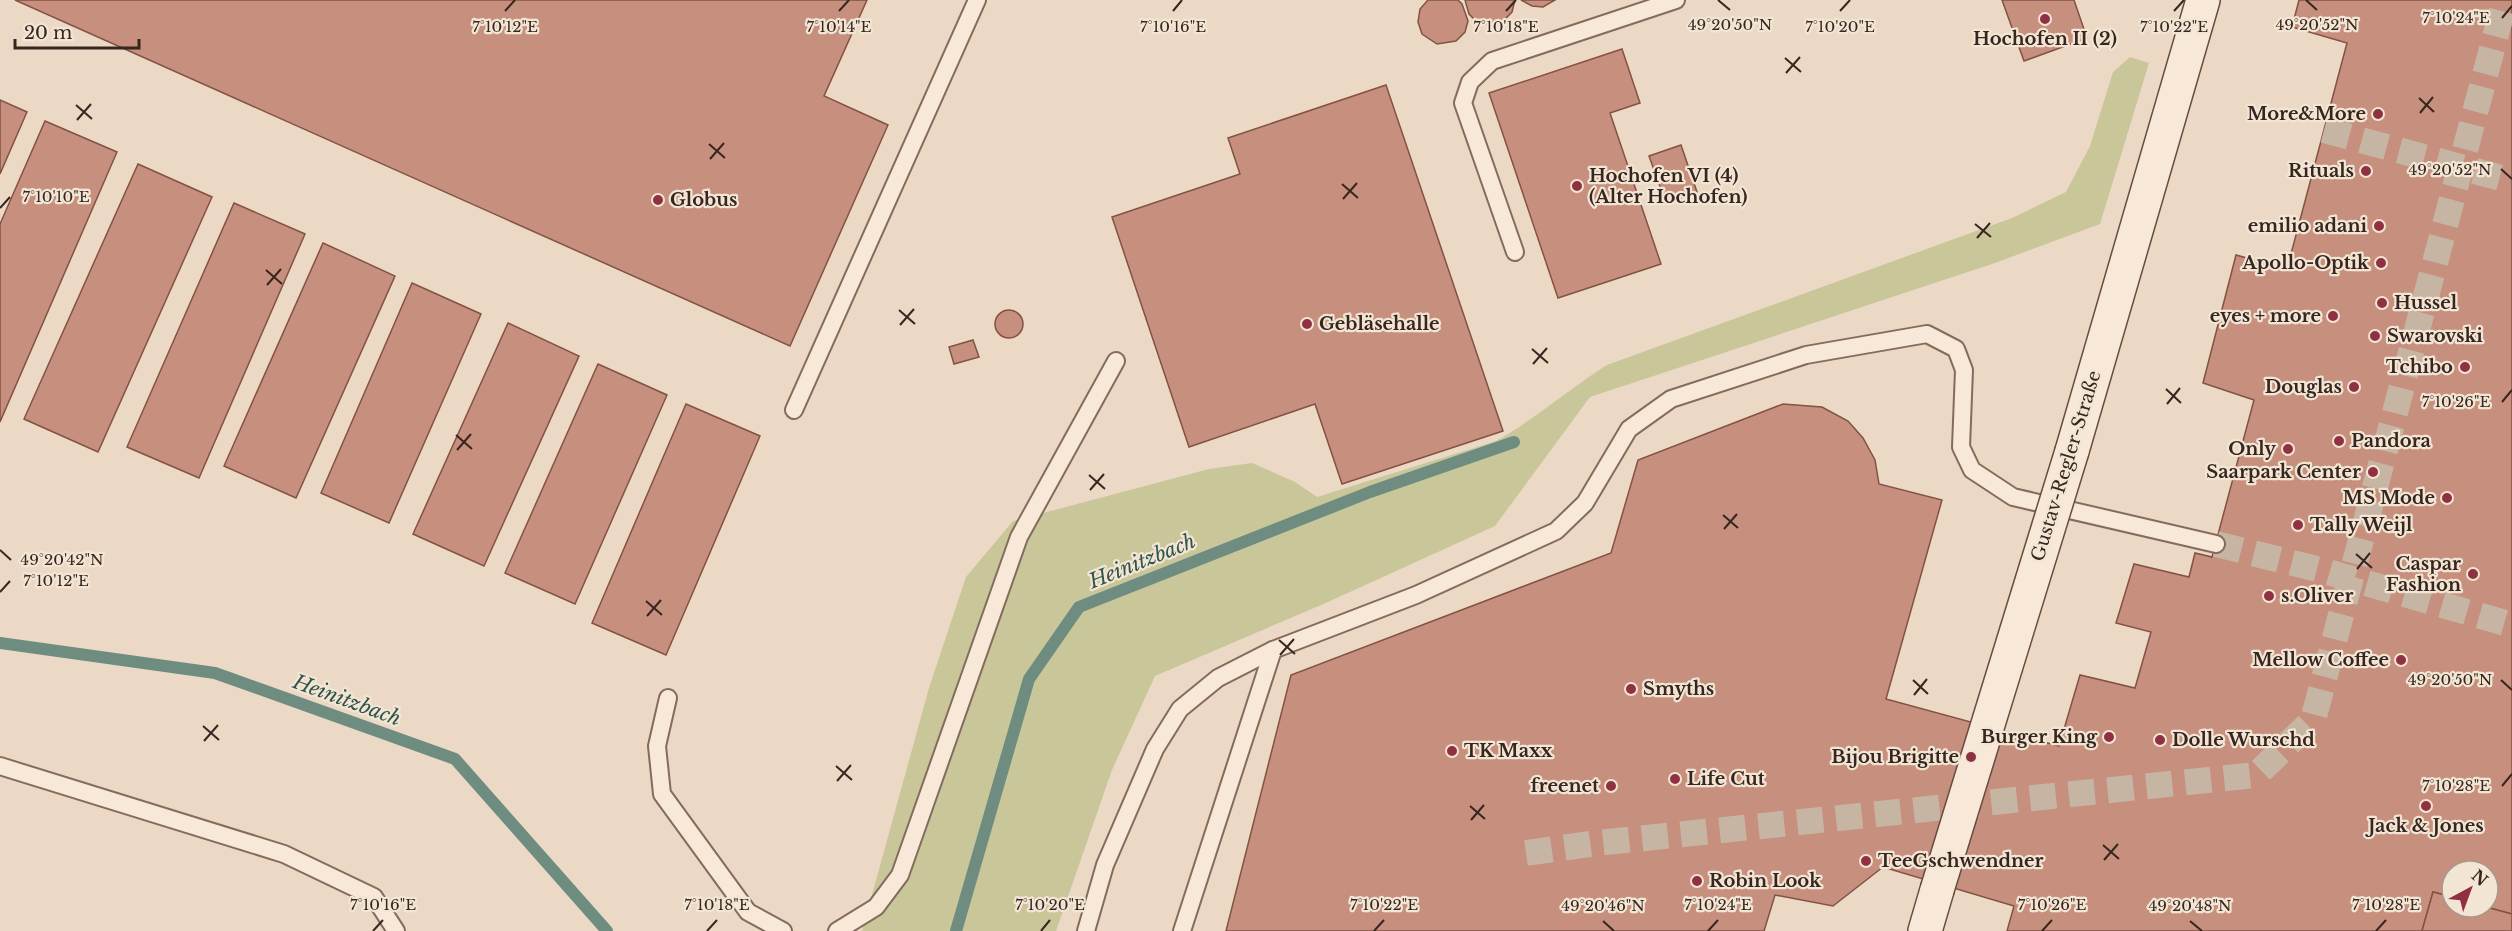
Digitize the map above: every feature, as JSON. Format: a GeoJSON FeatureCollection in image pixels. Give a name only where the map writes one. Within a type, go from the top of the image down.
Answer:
{"type":"FeatureCollection","features":[{"type":"Feature","properties":{"kind":"main road","name":"Gustav-Regler-Straße"},"geometry":{"type":"LineString","coordinates":[[1925,931],[2072,451],[2203,0]]}},
{"type":"Feature","properties":{"kind":"lane"},"geometry":{"type":"LineString","coordinates":[[794,410],[977,0]]}},
{"type":"Feature","properties":{"kind":"lane"},"geometry":{"type":"LineString","coordinates":[[1515,252],[1462,103],[1470,82],[1492,61],[1676,0]]}},
{"type":"Feature","properties":{"kind":"lane"},"geometry":{"type":"LineString","coordinates":[[1086,931],[1106,865],[1155,749],[1180,709],[1218,678],[1273,650],[1416,595],[1556,531],[1585,503],[1629,429],[1671,399],[1806,355],[1927,334],[1956,349],[1964,370],[1961,447],[1972,470],[2013,497],[2216,544]]}},
{"type":"Feature","properties":{"kind":"lane"},"geometry":{"type":"LineString","coordinates":[[837,931],[876,907],[900,875],[1018,537],[1116,361]]}},
{"type":"Feature","properties":{"kind":"lane"},"geometry":{"type":"LineString","coordinates":[[1182,931],[1273,650]]}},
{"type":"Feature","properties":{"kind":"lane"},"geometry":{"type":"LineString","coordinates":[[668,698],[657,746],[662,794],[748,912],[783,931]]}},
{"type":"Feature","properties":{"kind":"lane"},"geometry":{"type":"LineString","coordinates":[[0,766],[284,854],[374,897],[396,931]]}},
{"type":"Feature","properties":{"kind":"shaded area"},"geometry":{"type":"Polygon","coordinates":[[[2130,57],[2149,63],[2100,224],[1995,263],[1590,397],[1495,526],[1328,602],[1155,676],[1112,770],[1056,931],[862,931],[929,688],[966,577],[1013,521],[1209,469],[1252,463],[1295,482],[1317,497],[1496,441],[1607,365],[2012,218],[2066,192],[2090,146],[2113,72],[2130,57]]]}},
{"type":"Feature","properties":{"kind":"building","name":"Globus"},"geometry":{"type":"Polygon","coordinates":[[[15,0],[867,0],[824,96],[888,125],[790,346],[15,0]]]}},
{"type":"Feature","properties":{"kind":"building"},"geometry":{"type":"Polygon","coordinates":[[[1428,0],[1458,0],[1462,4],[1468,21],[1465,32],[1456,41],[1437,44],[1422,34],[1418,22],[1420,9],[1428,0]]]}},
{"type":"Feature","properties":{"kind":"building"},"geometry":{"type":"Polygon","coordinates":[[[1465,0],[1515,0],[1512,12],[1503,21],[1494,25],[1476,21],[1469,14],[1465,0]]]}},
{"type":"Feature","properties":{"kind":"building"},"geometry":{"type":"Polygon","coordinates":[[[1521,0],[1555,0],[1543,7],[1532,6],[1521,0]]]}},
{"type":"Feature","properties":{"kind":"building","name":"Hochofen II (2)"},"geometry":{"type":"Polygon","coordinates":[[[2002,0],[2074,0],[2087,38],[2024,61],[2002,0]]]}},
{"type":"Feature","properties":{"kind":"building","name":"Saarpark Center"},"geometry":{"type":"Polygon","coordinates":[[[2299,0],[2512,0],[2512,914],[2500,911],[2500,859],[2440,859],[2440,894],[2433,892],[2422,931],[2007,931],[2014,906],[1883,867],[1833,906],[1775,895],[1764,931],[1226,931],[1291,675],[1611,553],[1638,460],[1783,404],[1822,407],[1848,421],[1863,438],[1875,460],[1879,484],[1942,500],[1886,699],[2059,746],[2080,675],[2135,688],[2151,632],[2116,623],[2134,564],[2189,577],[2195,553],[2212,557],[2254,400],[2203,383],[2236,255],[2287,269],[2347,43],[2292,27],[2299,0]]]}},
{"type":"Feature","properties":{"kind":"building","name":"Hochofen VI (4) (Alter Hochofen)"},"geometry":{"type":"Polygon","coordinates":[[[1622,49],[1640,103],[1610,113],[1661,264],[1558,298],[1489,93],[1622,49]]]}},
{"type":"Feature","properties":{"kind":"building","name":"Gebläsehalle"},"geometry":{"type":"Polygon","coordinates":[[[1386,85],[1503,431],[1342,484],[1315,404],[1189,447],[1112,217],[1240,174],[1228,138],[1386,85]]]}},
{"type":"Feature","properties":{"kind":"building"},"geometry":{"type":"Polygon","coordinates":[[[0,100],[27,112],[0,174],[0,100]]]}},
{"type":"Feature","properties":{"kind":"building"},"geometry":{"type":"Polygon","coordinates":[[[45,121],[117,152],[0,422],[0,224],[45,121]]]}},
{"type":"Feature","properties":{"kind":"building"},"geometry":{"type":"Polygon","coordinates":[[[1681,145],[1697,192],[1666,203],[1649,156],[1681,145]]]}},
{"type":"Feature","properties":{"kind":"building"},"geometry":{"type":"Polygon","coordinates":[[[138,164],[212,197],[98,452],[24,419],[138,164]]]}},
{"type":"Feature","properties":{"kind":"building"},"geometry":{"type":"Polygon","coordinates":[[[234,203],[305,234],[199,478],[127,447],[234,203]]]}},
{"type":"Feature","properties":{"kind":"building"},"geometry":{"type":"Polygon","coordinates":[[[323,243],[395,276],[296,498],[224,466],[323,243]]]}},
{"type":"Feature","properties":{"kind":"building"},"geometry":{"type":"Polygon","coordinates":[[[412,283],[481,314],[389,523],[321,493],[412,283]]]}},
{"type":"Feature","properties":{"kind":"building"},"geometry":{"type":"Polygon","coordinates":[[[1009,310],[1019,314],[1023,324],[1019,334],[1009,338],[999,334],[995,324],[999,314],[1009,310]]]}},
{"type":"Feature","properties":{"kind":"building"},"geometry":{"type":"Polygon","coordinates":[[[508,323],[579,356],[484,566],[413,534],[508,323]]]}},
{"type":"Feature","properties":{"kind":"building"},"geometry":{"type":"Polygon","coordinates":[[[973,340],[979,357],[954,364],[949,347],[973,340]]]}},
{"type":"Feature","properties":{"kind":"building"},"geometry":{"type":"Polygon","coordinates":[[[598,364],[667,395],[575,604],[505,573],[598,364]]]}},
{"type":"Feature","properties":{"kind":"building"},"geometry":{"type":"Polygon","coordinates":[[[686,404],[760,436],[666,655],[592,623],[686,404]]]}},
{"type":"Feature","properties":{"kind":"building"},"geometry":{"type":"Polygon","coordinates":[[[2433,892],[2440,894],[2440,919],[2500,919],[2500,911],[2512,914],[2512,931],[2422,931],[2433,892]]]}},
{"type":"Feature","properties":{"kind":"waterway","name":"Heinitzbach"},"geometry":{"type":"LineString","coordinates":[[956,931],[1029,679],[1079,607],[1370,492],[1514,442]]}},
{"type":"Feature","properties":{"kind":"waterway","name":"Heinitzbach"},"geometry":{"type":"LineString","coordinates":[[0,643],[215,673],[455,759],[607,931]]}},
{"type":"Feature","properties":{"kind":"tunnel"},"geometry":{"type":"LineString","coordinates":[[1526,853],[1597,843],[2256,775],[2313,720],[2505,0]]}},
{"type":"Feature","properties":{"kind":"tunnel"},"geometry":{"type":"LineString","coordinates":[[2324,130],[2512,181]]}},
{"type":"Feature","properties":{"kind":"tunnel"},"geometry":{"type":"LineString","coordinates":[[2216,544],[2321,570],[2512,625]]}},
{"type":"Feature","properties":{"kind":"place","name":"Hochofen II (2)"},"geometry":{"type":"Point","coordinates":[2045,19]}},
{"type":"Feature","properties":{"kind":"place","name":"More&More"},"geometry":{"type":"Point","coordinates":[2378,114]}},
{"type":"Feature","properties":{"kind":"place","name":"Rituals"},"geometry":{"type":"Point","coordinates":[2366,171]}},
{"type":"Feature","properties":{"kind":"place","name":"Hochofen VI (4) (Alter Hochofen)"},"geometry":{"type":"Point","coordinates":[1577,186]}},
{"type":"Feature","properties":{"kind":"place","name":"Globus"},"geometry":{"type":"Point","coordinates":[658,200]}},
{"type":"Feature","properties":{"kind":"place","name":"emilio adani"},"geometry":{"type":"Point","coordinates":[2379,226]}},
{"type":"Feature","properties":{"kind":"place","name":"Apollo-Optik"},"geometry":{"type":"Point","coordinates":[2381,263]}},
{"type":"Feature","properties":{"kind":"place","name":"Hussel"},"geometry":{"type":"Point","coordinates":[2382,303]}},
{"type":"Feature","properties":{"kind":"place","name":"eyes + more"},"geometry":{"type":"Point","coordinates":[2333,316]}},
{"type":"Feature","properties":{"kind":"place","name":"Gebläsehalle"},"geometry":{"type":"Point","coordinates":[1307,324]}},
{"type":"Feature","properties":{"kind":"place","name":"Swarovski"},"geometry":{"type":"Point","coordinates":[2375,336]}},
{"type":"Feature","properties":{"kind":"place","name":"Tchibo"},"geometry":{"type":"Point","coordinates":[2465,367]}},
{"type":"Feature","properties":{"kind":"place","name":"Douglas"},"geometry":{"type":"Point","coordinates":[2354,387]}},
{"type":"Feature","properties":{"kind":"place","name":"Pandora"},"geometry":{"type":"Point","coordinates":[2339,441]}},
{"type":"Feature","properties":{"kind":"place","name":"Only"},"geometry":{"type":"Point","coordinates":[2288,449]}},
{"type":"Feature","properties":{"kind":"place","name":"Saarpark Center"},"geometry":{"type":"Point","coordinates":[2373,472]}},
{"type":"Feature","properties":{"kind":"place","name":"MS Mode"},"geometry":{"type":"Point","coordinates":[2447,498]}},
{"type":"Feature","properties":{"kind":"place","name":"Tally Weijl"},"geometry":{"type":"Point","coordinates":[2298,525]}},
{"type":"Feature","properties":{"kind":"place","name":"Caspar Fashion"},"geometry":{"type":"Point","coordinates":[2473,574]}},
{"type":"Feature","properties":{"kind":"place","name":"s.Oliver"},"geometry":{"type":"Point","coordinates":[2269,596]}},
{"type":"Feature","properties":{"kind":"place","name":"Mellow Coffee"},"geometry":{"type":"Point","coordinates":[2401,660]}},
{"type":"Feature","properties":{"kind":"place","name":"Smyths"},"geometry":{"type":"Point","coordinates":[1631,689]}},
{"type":"Feature","properties":{"kind":"place","name":"Burger King"},"geometry":{"type":"Point","coordinates":[2109,737]}},
{"type":"Feature","properties":{"kind":"place","name":"Dolle Wurschd"},"geometry":{"type":"Point","coordinates":[2160,740]}},
{"type":"Feature","properties":{"kind":"place","name":"TK Maxx"},"geometry":{"type":"Point","coordinates":[1452,751]}},
{"type":"Feature","properties":{"kind":"place","name":"Bijou Brigitte"},"geometry":{"type":"Point","coordinates":[1971,757]}},
{"type":"Feature","properties":{"kind":"place","name":"Life Cut"},"geometry":{"type":"Point","coordinates":[1675,779]}},
{"type":"Feature","properties":{"kind":"place","name":"freenet"},"geometry":{"type":"Point","coordinates":[1611,786]}},
{"type":"Feature","properties":{"kind":"place","name":"Jack & Jones"},"geometry":{"type":"Point","coordinates":[2426,806]}},
{"type":"Feature","properties":{"kind":"place","name":"TeeGschwendner"},"geometry":{"type":"Point","coordinates":[1866,861]}},
{"type":"Feature","properties":{"kind":"place","name":"Robin Look"},"geometry":{"type":"Point","coordinates":[1697,881]}}]}
